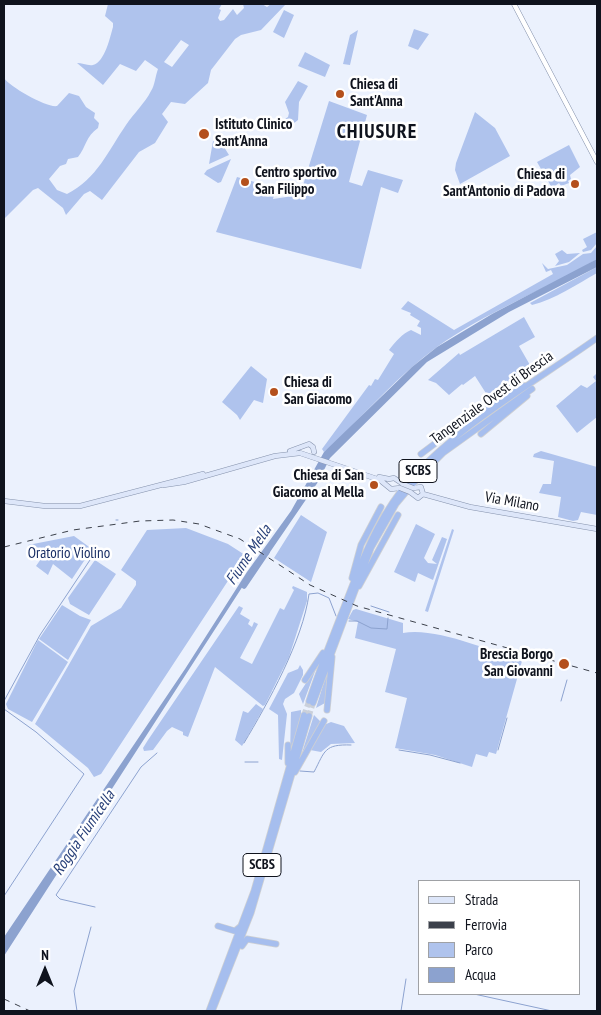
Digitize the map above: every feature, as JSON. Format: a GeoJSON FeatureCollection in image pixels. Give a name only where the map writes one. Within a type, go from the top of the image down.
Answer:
{"type":"FeatureCollection","features":[{"type":"Feature","properties":{"kind":"highway","name":"Tangenziale Ovest di Brescia"},"geometry":{"type":"LineString","coordinates":[[336,633],[378,534],[396,504],[417,479],[459,441],[597,338]]}},
{"type":"Feature","properties":{"kind":"highway","name":"Tangenziale Ovest di Brescia"},"geometry":{"type":"LineString","coordinates":[[311,702],[347,599],[374,532],[407,484],[425,464],[450,442],[597,343]]}},
{"type":"Feature","properties":{"kind":"highway"},"geometry":{"type":"LineString","coordinates":[[481,434],[524,400],[536,383]]}},
{"type":"Feature","properties":{"kind":"highway"},"geometry":{"type":"LineString","coordinates":[[421,454],[515,390],[536,383]]}},
{"type":"Feature","properties":{"kind":"highway"},"geometry":{"type":"LineString","coordinates":[[347,599],[361,545],[381,506]]}},
{"type":"Feature","properties":{"kind":"highway"},"geometry":{"type":"LineString","coordinates":[[354,592],[372,564],[398,515]]}},
{"type":"Feature","properties":{"kind":"highway"},"geometry":{"type":"LineString","coordinates":[[305,680],[336,633]]}},
{"type":"Feature","properties":{"kind":"highway"},"geometry":{"type":"LineString","coordinates":[[327,710],[336,633]]}},
{"type":"Feature","properties":{"kind":"highway","name":"SCBS"},"geometry":{"type":"LineString","coordinates":[[209,1011],[251,913],[307,715]]}},
{"type":"Feature","properties":{"kind":"highway"},"geometry":{"type":"LineString","coordinates":[[285,790],[324,721]]}},
{"type":"Feature","properties":{"kind":"highway"},"geometry":{"type":"LineString","coordinates":[[285,790],[288,745]]}},
{"type":"Feature","properties":{"kind":"highway","name":"SCBS"},"geometry":{"type":"LineString","coordinates":[[213,1011],[236,949],[285,790]]}},
{"type":"Feature","properties":{"kind":"highway"},"geometry":{"type":"LineString","coordinates":[[251,913],[248,929],[253,938]]}},
{"type":"Feature","properties":{"kind":"highway"},"geometry":{"type":"LineString","coordinates":[[218,926],[235,931],[243,924]]}},
{"type":"Feature","properties":{"kind":"highway"},"geometry":{"type":"LineString","coordinates":[[230,931],[235,939],[236,949]]}},
{"type":"Feature","properties":{"kind":"highway"},"geometry":{"type":"LineString","coordinates":[[236,949],[247,939],[253,938],[276,944]]}},
{"type":"Feature","properties":{"kind":"main road"},"geometry":{"type":"LineString","coordinates":[[4,501],[45,506],[80,506],[182,481],[311,445],[309,453]]}},
{"type":"Feature","properties":{"kind":"main road"},"geometry":{"type":"LineString","coordinates":[[305,446],[309,453]]}},
{"type":"Feature","properties":{"kind":"main road"},"geometry":{"type":"LineString","coordinates":[[282,454],[309,453]]}},
{"type":"Feature","properties":{"kind":"main road","name":"Via Milano"},"geometry":{"type":"LineString","coordinates":[[309,453],[320,459],[388,482],[392,489],[400,486]]}},
{"type":"Feature","properties":{"kind":"main road","name":"Via Milano"},"geometry":{"type":"LineString","coordinates":[[388,482],[394,478],[400,486],[413,490],[421,487],[424,494]]}},
{"type":"Feature","properties":{"kind":"main road","name":"Via Milano"},"geometry":{"type":"LineString","coordinates":[[413,490],[418,498],[424,494],[470,507],[597,529]]}},
{"type":"Feature","properties":{"kind":"street"},"geometry":{"type":"LineString","coordinates":[[514,4],[597,162]]}},
{"type":"Feature","properties":{"kind":"green space"},"geometry":{"type":"Polygon","coordinates":[[[108,4],[222,4],[219,9],[221,10],[218,18],[220,21],[224,20],[233,9],[237,15],[244,8],[243,4],[262,4],[267,7],[271,4],[286,4],[261,30],[241,35],[235,39],[211,70],[208,83],[185,104],[171,102],[162,114],[168,122],[155,143],[139,152],[102,200],[90,191],[84,194],[66,215],[63,208],[38,188],[33,190],[4,219],[4,78],[29,96],[52,106],[57,106],[69,93],[79,96],[86,107],[95,113],[94,118],[99,123],[98,128],[91,134],[81,153],[78,157],[68,159],[66,164],[60,166],[49,179],[57,190],[67,194],[86,181],[101,164],[152,89],[158,69],[145,60],[136,71],[120,64],[103,85],[77,63],[93,65],[104,54],[113,27],[113,23],[105,16],[108,4]],[[181,40],[164,62],[172,67],[189,45],[181,40]]]}},
{"type":"Feature","properties":{"kind":"green space"},"geometry":{"type":"Polygon","coordinates":[[[284,10],[294,15],[284,38],[273,32],[284,10]]]}},
{"type":"Feature","properties":{"kind":"green space"},"geometry":{"type":"Polygon","coordinates":[[[414,29],[429,34],[418,50],[408,46],[414,29]]]}},
{"type":"Feature","properties":{"kind":"green space"},"geometry":{"type":"Polygon","coordinates":[[[358,30],[350,65],[343,64],[350,35],[358,30]]]}},
{"type":"Feature","properties":{"kind":"green space"},"geometry":{"type":"Polygon","coordinates":[[[305,52],[330,65],[325,77],[298,66],[305,52]]]}},
{"type":"Feature","properties":{"kind":"green space"},"geometry":{"type":"Polygon","coordinates":[[[298,81],[308,86],[299,102],[298,120],[284,131],[276,125],[288,117],[289,113],[285,102],[298,81]]]}},
{"type":"Feature","properties":{"kind":"green space"},"geometry":{"type":"Polygon","coordinates":[[[329,101],[367,115],[349,182],[362,186],[368,170],[403,180],[398,193],[381,187],[361,269],[216,232],[237,177],[276,188],[273,199],[300,195],[329,101]]]}},
{"type":"Feature","properties":{"kind":"green space"},"geometry":{"type":"Polygon","coordinates":[[[475,112],[495,128],[510,156],[460,184],[455,170],[456,163],[475,112]]]}},
{"type":"Feature","properties":{"kind":"green space"},"geometry":{"type":"Polygon","coordinates":[[[213,141],[224,147],[229,155],[209,164],[213,141]]]}},
{"type":"Feature","properties":{"kind":"green space"},"geometry":{"type":"Polygon","coordinates":[[[569,145],[580,167],[570,175],[569,183],[561,186],[559,183],[552,188],[537,162],[569,145]]]}},
{"type":"Feature","properties":{"kind":"green space"},"geometry":{"type":"Polygon","coordinates":[[[231,159],[221,182],[218,183],[204,174],[207,170],[231,159]]]}},
{"type":"Feature","properties":{"kind":"green space"},"geometry":{"type":"Polygon","coordinates":[[[597,232],[597,243],[591,250],[583,252],[582,250],[587,247],[583,239],[597,232]]]}},
{"type":"Feature","properties":{"kind":"green space"},"geometry":{"type":"Polygon","coordinates":[[[597,246],[597,259],[475,323],[437,347],[396,381],[324,452],[322,449],[369,385],[371,386],[375,379],[378,380],[394,354],[389,350],[408,331],[411,330],[421,335],[421,328],[417,326],[420,321],[410,315],[411,313],[401,309],[408,301],[454,330],[553,274],[551,270],[546,272],[542,263],[548,269],[567,265],[583,254],[591,253],[597,246]]]}},
{"type":"Feature","properties":{"kind":"green space"},"geometry":{"type":"Polygon","coordinates":[[[562,250],[567,254],[580,253],[569,262],[555,266],[559,261],[555,254],[562,250]]]}},
{"type":"Feature","properties":{"kind":"green space"},"geometry":{"type":"Polygon","coordinates":[[[597,267],[597,273],[565,291],[541,302],[532,305],[530,303],[597,267]]]}},
{"type":"Feature","properties":{"kind":"green space"},"geometry":{"type":"Polygon","coordinates":[[[524,317],[535,337],[519,346],[534,372],[489,398],[475,376],[449,395],[436,383],[428,380],[459,353],[460,355],[524,317]]]}},
{"type":"Feature","properties":{"kind":"green space"},"geometry":{"type":"Polygon","coordinates":[[[251,366],[267,379],[263,403],[254,400],[240,420],[222,402],[251,366]]]}},
{"type":"Feature","properties":{"kind":"green space"},"geometry":{"type":"Polygon","coordinates":[[[597,373],[597,417],[577,433],[556,406],[581,385],[587,388],[596,381],[593,377],[597,373]]]}},
{"type":"Feature","properties":{"kind":"green space"},"geometry":{"type":"Polygon","coordinates":[[[541,451],[597,467],[597,515],[581,512],[578,520],[573,521],[558,517],[561,497],[539,493],[543,484],[551,484],[554,461],[533,457],[534,454],[541,451]]]}},
{"type":"Feature","properties":{"kind":"green space"},"geometry":{"type":"Polygon","coordinates":[[[301,515],[327,532],[311,582],[274,558],[301,515]]]}},
{"type":"Feature","properties":{"kind":"green space"},"geometry":{"type":"Polygon","coordinates":[[[416,524],[435,534],[424,558],[428,563],[437,564],[432,560],[442,537],[447,539],[433,580],[418,573],[415,582],[394,572],[416,524]]]}},
{"type":"Feature","properties":{"kind":"green space"},"geometry":{"type":"Polygon","coordinates":[[[186,528],[228,544],[245,555],[101,774],[94,777],[88,768],[35,724],[91,626],[121,608],[136,585],[136,581],[121,570],[147,530],[186,528]]]}},
{"type":"Feature","properties":{"kind":"green space"},"geometry":{"type":"Polygon","coordinates":[[[452,529],[454,530],[428,612],[425,611],[452,529]]]}},
{"type":"Feature","properties":{"kind":"green space","name":"Oratorio Violino"},"geometry":{"type":"Polygon","coordinates":[[[74,536],[92,549],[72,579],[53,564],[48,575],[36,566],[43,556],[28,545],[74,536]]]}},
{"type":"Feature","properties":{"kind":"green space"},"geometry":{"type":"Polygon","coordinates":[[[95,560],[116,574],[89,615],[70,604],[68,598],[95,560]]]}},
{"type":"Feature","properties":{"kind":"green space"},"geometry":{"type":"Polygon","coordinates":[[[293,586],[307,592],[307,601],[289,657],[265,705],[263,706],[215,667],[188,737],[183,735],[183,732],[172,727],[153,750],[144,751],[143,748],[148,740],[239,606],[243,608],[240,614],[250,620],[248,624],[252,627],[254,622],[258,624],[240,658],[252,664],[280,608],[284,610],[294,590],[293,586]]]}},
{"type":"Feature","properties":{"kind":"green space"},"geometry":{"type":"Polygon","coordinates":[[[62,605],[80,616],[91,620],[68,660],[39,639],[62,605]]]}},
{"type":"Feature","properties":{"kind":"green space"},"geometry":{"type":"Polygon","coordinates":[[[356,609],[403,623],[403,633],[431,633],[479,646],[522,661],[496,754],[489,752],[487,757],[476,754],[472,767],[435,755],[395,748],[407,698],[385,692],[396,649],[355,638],[358,622],[348,619],[353,610],[356,609]]]}},
{"type":"Feature","properties":{"kind":"green space"},"geometry":{"type":"Polygon","coordinates":[[[38,640],[68,662],[32,722],[8,709],[6,704],[38,640]]]}},
{"type":"Feature","properties":{"kind":"green space"},"geometry":{"type":"Polygon","coordinates":[[[300,665],[303,675],[294,693],[285,699],[283,704],[287,714],[282,760],[279,759],[278,715],[269,709],[288,673],[298,669],[300,665]]]}},
{"type":"Feature","properties":{"kind":"green space"},"geometry":{"type":"Polygon","coordinates":[[[317,666],[303,704],[299,694],[317,666]]]}},
{"type":"Feature","properties":{"kind":"green space"},"geometry":{"type":"Polygon","coordinates":[[[328,669],[325,703],[316,708],[328,669]]]}},
{"type":"Feature","properties":{"kind":"green space"},"geometry":{"type":"Polygon","coordinates":[[[256,704],[263,709],[242,746],[235,740],[243,711],[248,713],[256,704]]]}},
{"type":"Feature","properties":{"kind":"green space"},"geometry":{"type":"Polygon","coordinates":[[[301,710],[301,719],[290,755],[291,712],[301,710]]]}},
{"type":"Feature","properties":{"kind":"green space"},"geometry":{"type":"Polygon","coordinates":[[[314,715],[321,722],[300,759],[314,715]]]}},
{"type":"Feature","properties":{"kind":"green space"},"geometry":{"type":"Polygon","coordinates":[[[331,722],[344,726],[355,743],[331,744],[321,752],[310,750],[324,725],[331,722]]]}},
{"type":"Feature","properties":{"kind":"water"},"geometry":{"type":"Polygon","coordinates":[[[597,259],[597,267],[509,312],[427,362],[330,458],[318,482],[268,555],[261,558],[4,956],[4,937],[185,669],[247,572],[291,511],[324,452],[412,367],[437,347],[492,314],[597,259]]]}},
{"type":"Feature","properties":{"kind":"waterway","name":"Fiume Mella"},"geometry":{"type":"LineString","coordinates":[[244,586],[267,552]]}},
{"type":"Feature","properties":{"kind":"waterway"},"geometry":{"type":"LineString","coordinates":[[4,701],[40,635],[92,557]]}},
{"type":"Feature","properties":{"kind":"waterway","name":"Roggia Fiumicella"},"geometry":{"type":"LineString","coordinates":[[244,743],[274,690],[292,651],[300,631],[309,594],[318,593],[329,598],[336,616]]}},
{"type":"Feature","properties":{"kind":"waterway","name":"Roggia Fiumicella"},"geometry":{"type":"LineString","coordinates":[[371,606],[389,612]]}},
{"type":"Feature","properties":{"kind":"waterway","name":"Roggia Fiumicella"},"geometry":{"type":"LineString","coordinates":[[349,621],[357,621],[371,628],[387,629],[388,618]]}},
{"type":"Feature","properties":{"kind":"waterway","name":"Roggia Fiumicella"},"geometry":{"type":"LineString","coordinates":[[561,701],[567,680]]}},
{"type":"Feature","properties":{"kind":"waterway"},"geometry":{"type":"LineString","coordinates":[[4,709],[36,732],[84,774],[4,896]]}},
{"type":"Feature","properties":{"kind":"waterway","name":"Roggia Fiumicella"},"geometry":{"type":"LineString","coordinates":[[498,750],[507,718]]}},
{"type":"Feature","properties":{"kind":"waterway","name":"Roggia Fiumicella"},"geometry":{"type":"LineString","coordinates":[[300,771],[314,772],[326,750],[335,746],[351,745]]}},
{"type":"Feature","properties":{"kind":"waterway","name":"Roggia Fiumicella"},"geometry":{"type":"LineString","coordinates":[[399,750],[430,755],[460,763]]}},
{"type":"Feature","properties":{"kind":"waterway","name":"Roggia Fiumicella"},"geometry":{"type":"LineString","coordinates":[[95,907],[60,899],[56,895],[141,767],[157,753]]}},
{"type":"Feature","properties":{"kind":"waterway","name":"Roggia Fiumicella"},"geometry":{"type":"LineString","coordinates":[[245,762],[258,762]]}},
{"type":"Feature","properties":{"kind":"waterway","name":"Roggia Fiumicella"},"geometry":{"type":"LineString","coordinates":[[77,1011],[74,991],[91,927]]}},
{"type":"Feature","properties":{"kind":"waterway","name":"Roggia Fiumicella"},"geometry":{"type":"LineString","coordinates":[[401,1011],[406,979]]}},
{"type":"Feature","properties":{"kind":"waterway","name":"Roggia Fiumicella"},"geometry":{"type":"LineString","coordinates":[[479,995],[552,1011]]}},
{"type":"Feature","properties":{"kind":"tunnel"},"geometry":{"type":"LineString","coordinates":[[304,715],[309,701]]}},
{"type":"Feature","properties":{"kind":"tunnel"},"geometry":{"type":"LineString","coordinates":[[309,716],[313,703]]}},
{"type":"Feature","properties":{"kind":"railway"},"geometry":{"type":"LineString","coordinates":[[4,547],[73,530],[140,521],[173,520],[199,524],[240,539],[310,585],[357,606],[597,673]]}},
{"type":"Feature","properties":{"kind":"railway"},"geometry":{"type":"LineString","coordinates":[[4,999],[30,1011]]}},
{"type":"Feature","properties":{"kind":"place","name":"Chiesa di Sant'Anna"},"geometry":{"type":"Point","coordinates":[340,94]}},
{"type":"Feature","properties":{"kind":"place","name":"Istituto Clinico Sant'Anna"},"geometry":{"type":"Point","coordinates":[204,134]}},
{"type":"Feature","properties":{"kind":"place","name":"Centro sportivo San Filippo"},"geometry":{"type":"Point","coordinates":[245,182]}},
{"type":"Feature","properties":{"kind":"place","name":"Chiesa di Sant'Antonio di Padova"},"geometry":{"type":"Point","coordinates":[575,184]}},
{"type":"Feature","properties":{"kind":"place","name":"Chiesa di San Giacomo"},"geometry":{"type":"Point","coordinates":[274,392]}},
{"type":"Feature","properties":{"kind":"place","name":"Chiesa di San Giacomo al Mella"},"geometry":{"type":"Point","coordinates":[374,485]}},
{"type":"Feature","properties":{"kind":"place","name":"Brescia Borgo San Giovanni"},"geometry":{"type":"Point","coordinates":[564,664]}},
{"type":"Feature","properties":{"kind":"district","name":"CHIUSURE"},"geometry":{"type":"Point","coordinates":[377,132]}}]}
